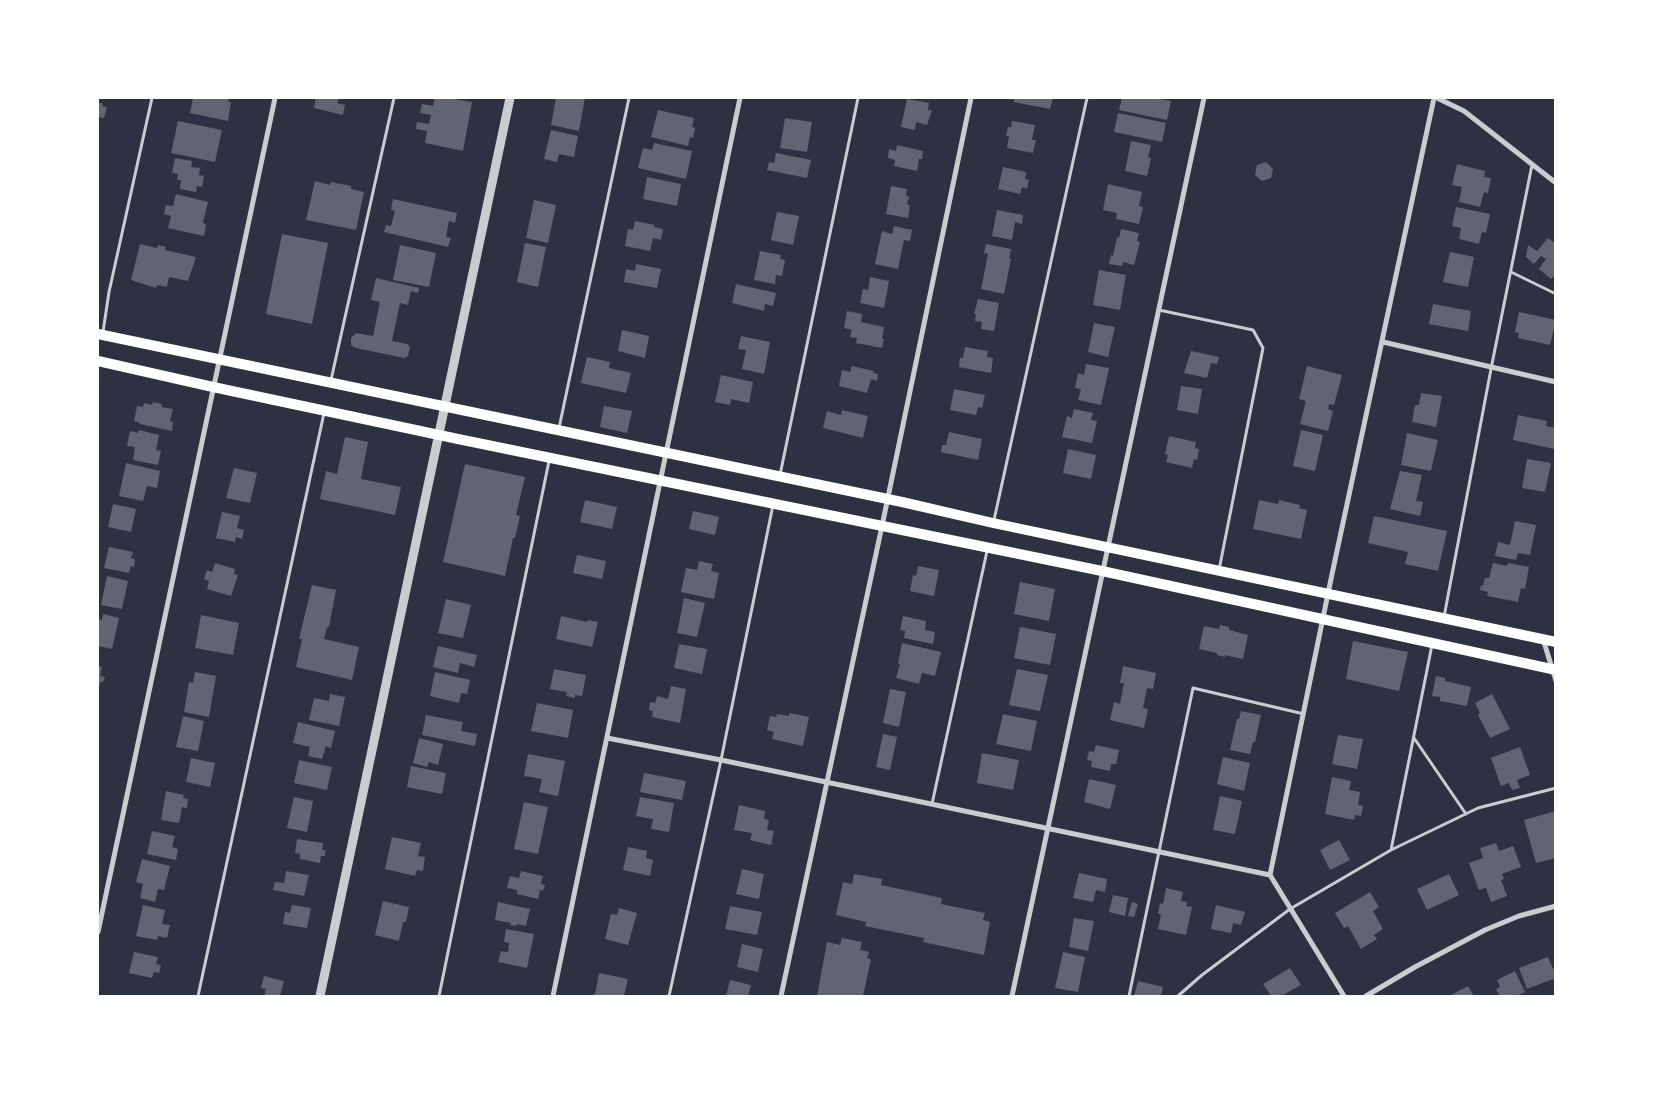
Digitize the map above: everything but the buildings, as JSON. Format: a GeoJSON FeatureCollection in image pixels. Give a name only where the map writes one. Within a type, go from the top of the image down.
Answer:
{"type":"FeatureCollection","features":[{"type":"Feature","properties":{"kind":"main road"},"geometry":{"type":"LineString","coordinates":[[100,335],[1556,642]]}},
{"type":"Feature","properties":{"kind":"main road"},"geometry":{"type":"LineString","coordinates":[[98,361],[439,435],[1324,619],[1554,670]]}},
{"type":"Feature","properties":{"kind":"street"},"geometry":{"type":"LineString","coordinates":[[98,932],[275,98]]}},
{"type":"Feature","properties":{"kind":"street"},"geometry":{"type":"LineString","coordinates":[[320,996],[510,98]]}},
{"type":"Feature","properties":{"kind":"street"},"geometry":{"type":"LineString","coordinates":[[553,996],[740,98]]}},
{"type":"Feature","properties":{"kind":"street"},"geometry":{"type":"LineString","coordinates":[[781,996],[882,526],[971,98]]}},
{"type":"Feature","properties":{"kind":"street"},"geometry":{"type":"LineString","coordinates":[[1012,996],[1204,98]]}},
{"type":"Feature","properties":{"kind":"street"},"geometry":{"type":"LineString","coordinates":[[1344,996],[1270,875],[1328,594],[1436,98],[1464,111],[1556,183]]}},
{"type":"Feature","properties":{"kind":"street"},"geometry":{"type":"LineString","coordinates":[[1383,342],[1491,369],[1556,382]]}},
{"type":"Feature","properties":{"kind":"street"},"geometry":{"type":"LineString","coordinates":[[1543,639],[1556,681]]}},
{"type":"Feature","properties":{"kind":"street"},"geometry":{"type":"LineString","coordinates":[[607,738],[721,760],[1270,875]]}},
{"type":"Feature","properties":{"kind":"street"},"geometry":{"type":"LineString","coordinates":[[1366,996],[1415,967],[1485,930],[1519,916],[1556,906]]}},
{"type":"Feature","properties":{"kind":"lane"},"geometry":{"type":"LineString","coordinates":[[100,335],[152,98]]}},
{"type":"Feature","properties":{"kind":"lane"},"geometry":{"type":"LineString","coordinates":[[330,384],[394,98]]}},
{"type":"Feature","properties":{"kind":"lane"},"geometry":{"type":"LineString","coordinates":[[558,431],[629,98]]}},
{"type":"Feature","properties":{"kind":"lane"},"geometry":{"type":"LineString","coordinates":[[779,478],[858,98]]}},
{"type":"Feature","properties":{"kind":"lane"},"geometry":{"type":"LineString","coordinates":[[993,523],[1087,98]]}},
{"type":"Feature","properties":{"kind":"lane"},"geometry":{"type":"LineString","coordinates":[[1444,618],[1532,165]]}},
{"type":"Feature","properties":{"kind":"lane"},"geometry":{"type":"LineString","coordinates":[[1511,272],[1556,294]]}},
{"type":"Feature","properties":{"kind":"lane"},"geometry":{"type":"LineString","coordinates":[[1158,310],[1252,330],[1264,348],[1219,570]]}},
{"type":"Feature","properties":{"kind":"lane"},"geometry":{"type":"LineString","coordinates":[[198,996],[325,411]]}},
{"type":"Feature","properties":{"kind":"lane"},"geometry":{"type":"LineString","coordinates":[[439,996],[549,458]]}},
{"type":"Feature","properties":{"kind":"lane"},"geometry":{"type":"LineString","coordinates":[[669,996],[721,760],[774,504]]}},
{"type":"Feature","properties":{"kind":"lane"},"geometry":{"type":"LineString","coordinates":[[932,804],[987,548]]}},
{"type":"Feature","properties":{"kind":"lane"},"geometry":{"type":"LineString","coordinates":[[1391,850],[1433,643]]}},
{"type":"Feature","properties":{"kind":"lane"},"geometry":{"type":"LineString","coordinates":[[1129,996],[1193,688],[1304,715]]}},
{"type":"Feature","properties":{"kind":"lane"},"geometry":{"type":"LineString","coordinates":[[1414,738],[1466,814]]}},
{"type":"Feature","properties":{"kind":"lane"},"geometry":{"type":"LineString","coordinates":[[1178,996],[1202,975],[1290,909],[1391,850],[1478,808],[1556,788]]}}]}
